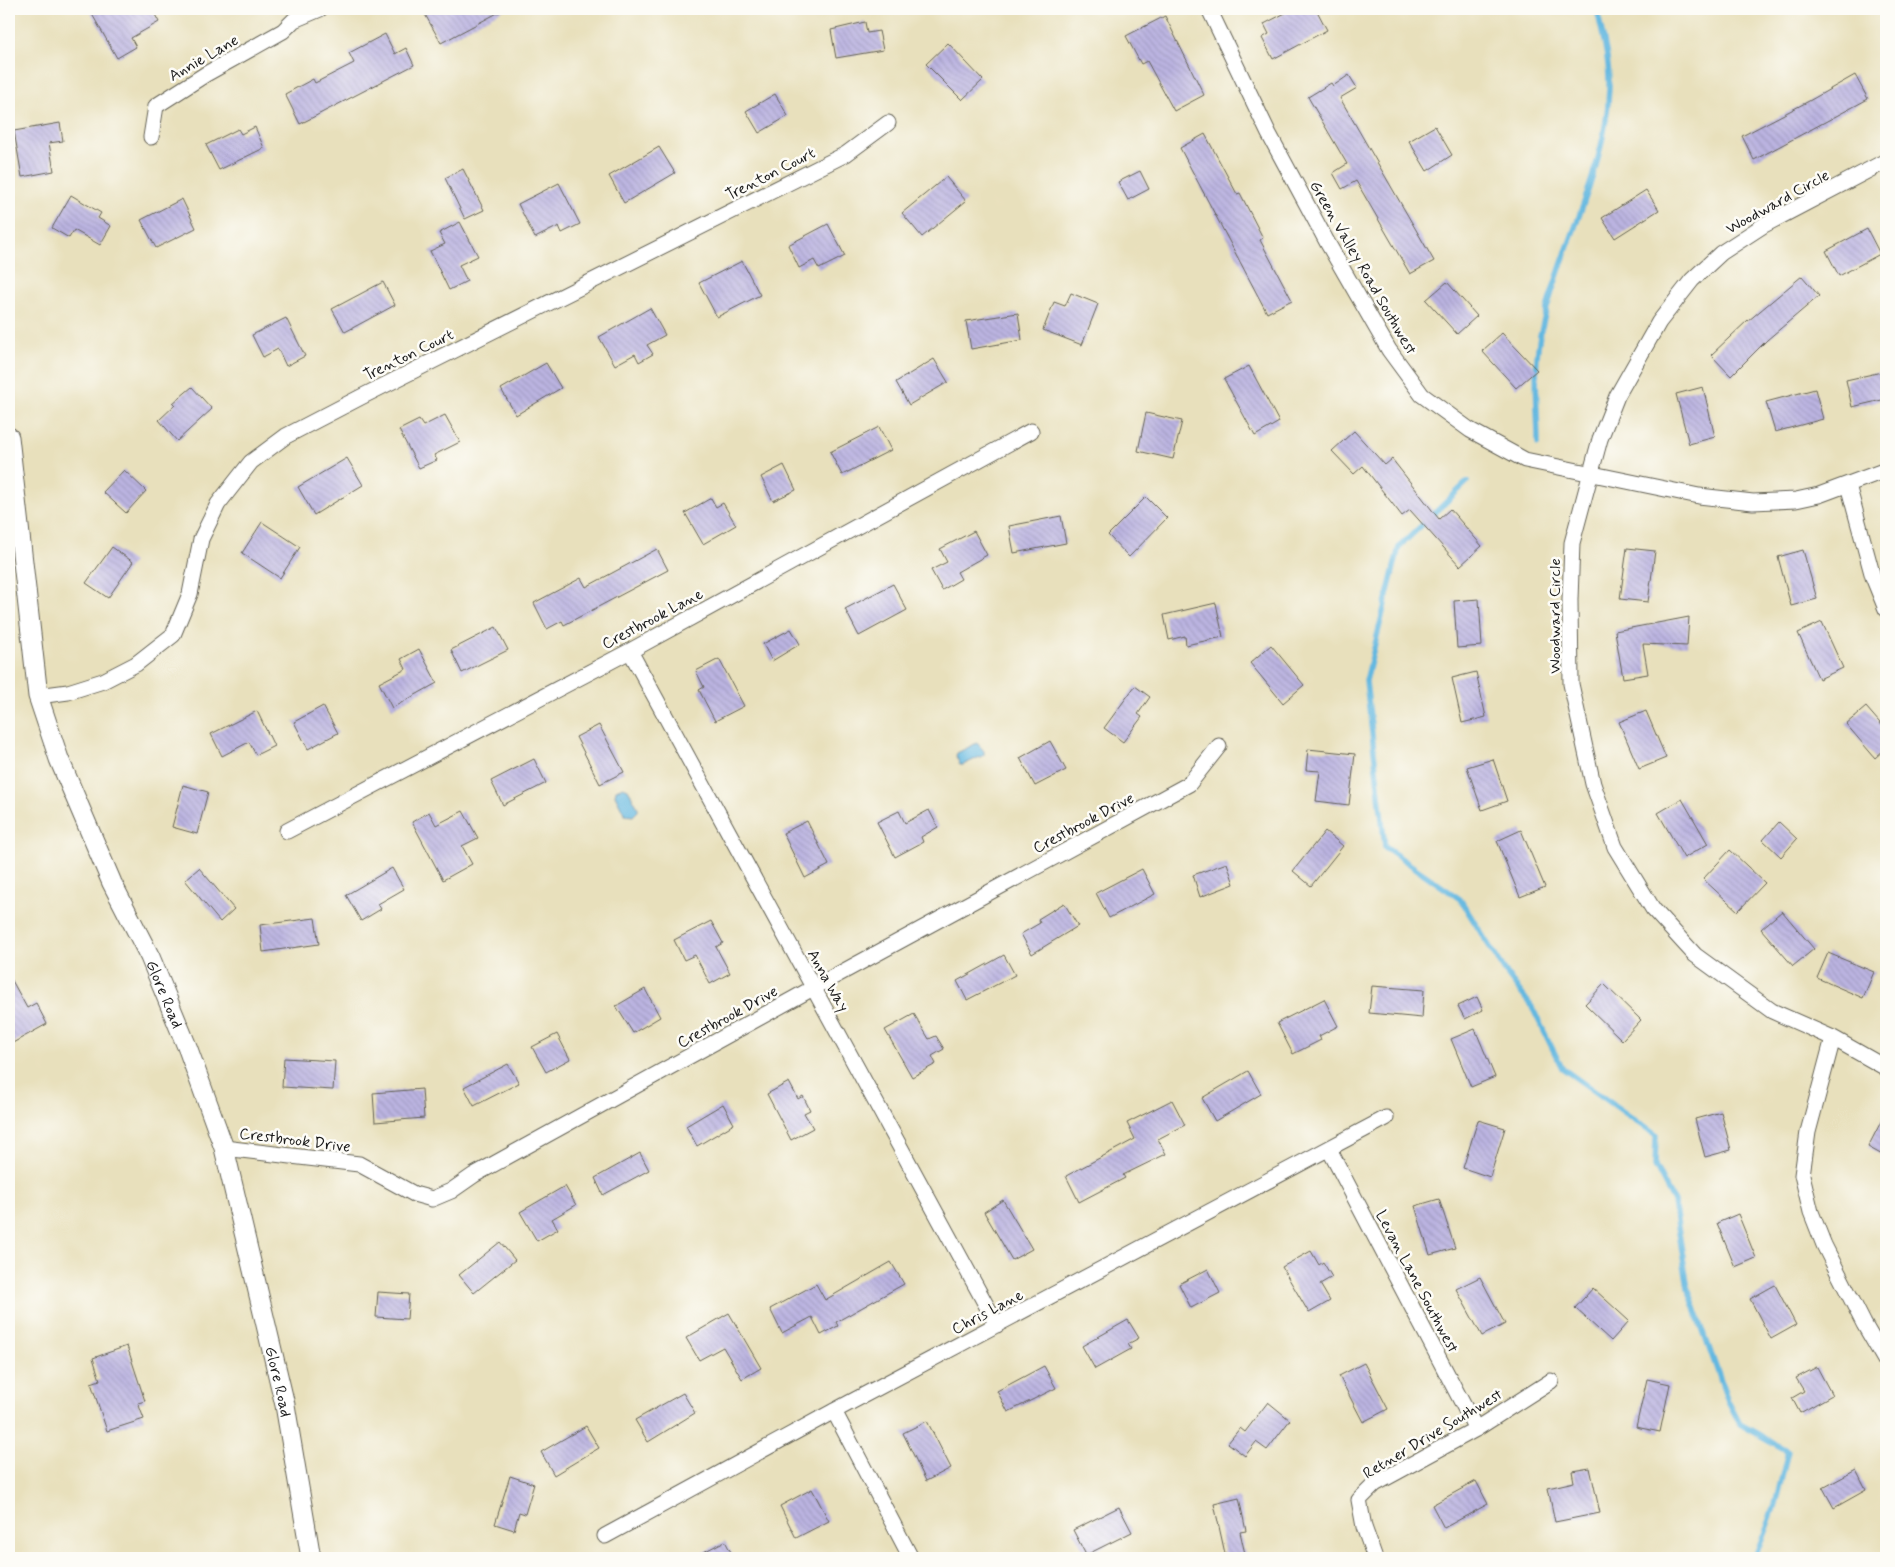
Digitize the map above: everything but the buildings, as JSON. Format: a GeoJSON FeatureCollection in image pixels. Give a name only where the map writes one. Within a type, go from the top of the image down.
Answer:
{"type":"FeatureCollection","features":[{"type":"Feature","properties":{"kind":"street","name":"Annie Lane"},"geometry":{"type":"LineString","coordinates":[[151,137],[156,106],[206,74],[282,31],[290,14],[320,9]]}},
{"type":"Feature","properties":{"kind":"street","name":"Green Valley Road Southwest"},"geometry":{"type":"LineString","coordinates":[[1209,9],[1269,134],[1327,242],[1389,350],[1422,395],[1470,430],[1525,460],[1699,496],[1753,502],[1796,500],[1848,485],[1886,470]]}},
{"type":"Feature","properties":{"kind":"street","name":"Trenton Court"},"geometry":{"type":"LineString","coordinates":[[38,696],[68,692],[103,681],[136,664],[173,635],[190,594],[201,540],[218,504],[251,462],[286,436],[846,154],[888,123]]}},
{"type":"Feature","properties":{"kind":"street","name":"Woodward Circle"},"geometry":{"type":"LineString","coordinates":[[1886,161],[1764,225],[1721,253],[1692,280],[1659,322],[1617,396],[1600,439],[1572,543],[1570,600],[1571,684],[1593,784],[1614,847],[1653,909],[1695,955],[1772,1011],[1833,1038],[1886,1068]]}},
{"type":"Feature","properties":{"kind":"street","name":"Crestbrook Lane"},"geometry":{"type":"LineString","coordinates":[[287,831],[630,651],[1031,431]]}},
{"type":"Feature","properties":{"kind":"street","name":"Glore Road"},"geometry":{"type":"LineString","coordinates":[[9,437],[38,696],[59,759],[112,883],[150,958],[188,1049],[224,1148],[285,1405],[311,1558]]}},
{"type":"Feature","properties":{"kind":"street"},"geometry":{"type":"LineString","coordinates":[[1848,485],[1873,577],[1886,609]]}},
{"type":"Feature","properties":{"kind":"street","name":"Anna Way"},"geometry":{"type":"LineString","coordinates":[[630,651],[997,1325]]}},
{"type":"Feature","properties":{"kind":"street","name":"Crestbrook Drive"},"geometry":{"type":"LineString","coordinates":[[224,1148],[360,1164],[414,1194],[432,1199],[451,1191],[474,1175],[813,988],[1189,784],[1219,746]]}},
{"type":"Feature","properties":{"kind":"street"},"geometry":{"type":"LineString","coordinates":[[1833,1038],[1808,1132],[1802,1175],[1811,1212],[1824,1245],[1864,1324],[1886,1362]]}},
{"type":"Feature","properties":{"kind":"street","name":"Chris Lane"},"geometry":{"type":"LineString","coordinates":[[605,1536],[834,1411],[1386,1118]]}},
{"type":"Feature","properties":{"kind":"street","name":"Levan Lane Southwest"},"geometry":{"type":"LineString","coordinates":[[1329,1149],[1476,1430]]}},
{"type":"Feature","properties":{"kind":"street","name":"Retner Drive Southwest"},"geometry":{"type":"LineString","coordinates":[[1375,1558],[1364,1527],[1359,1500],[1375,1484],[1476,1430],[1551,1381]]}},
{"type":"Feature","properties":{"kind":"street"},"geometry":{"type":"LineString","coordinates":[[834,1411],[911,1558]]}},
{"type":"Feature","properties":{"kind":"water"},"geometry":{"type":"Polygon","coordinates":[[[977,743],[984,751],[984,755],[960,765],[956,756],[957,753],[977,743]]]}},
{"type":"Feature","properties":{"kind":"water"},"geometry":{"type":"Polygon","coordinates":[[[623,787],[628,789],[638,808],[638,811],[633,816],[625,815],[615,795],[616,790],[623,787]]]}},
{"type":"Feature","properties":{"kind":"waterway"},"geometry":{"type":"LineString","coordinates":[[1538,444],[1536,370],[1539,341],[1550,297],[1592,179],[1606,118],[1609,87],[1608,67],[1597,9]]}},
{"type":"Feature","properties":{"kind":"waterway"},"geometry":{"type":"LineString","coordinates":[[1467,482],[1399,547],[1366,681],[1385,847],[1460,899],[1508,976],[1532,1007],[1562,1068],[1656,1135],[1655,1166],[1674,1202],[1688,1288],[1728,1401],[1740,1424],[1788,1451],[1775,1505],[1755,1558]]}}]}
